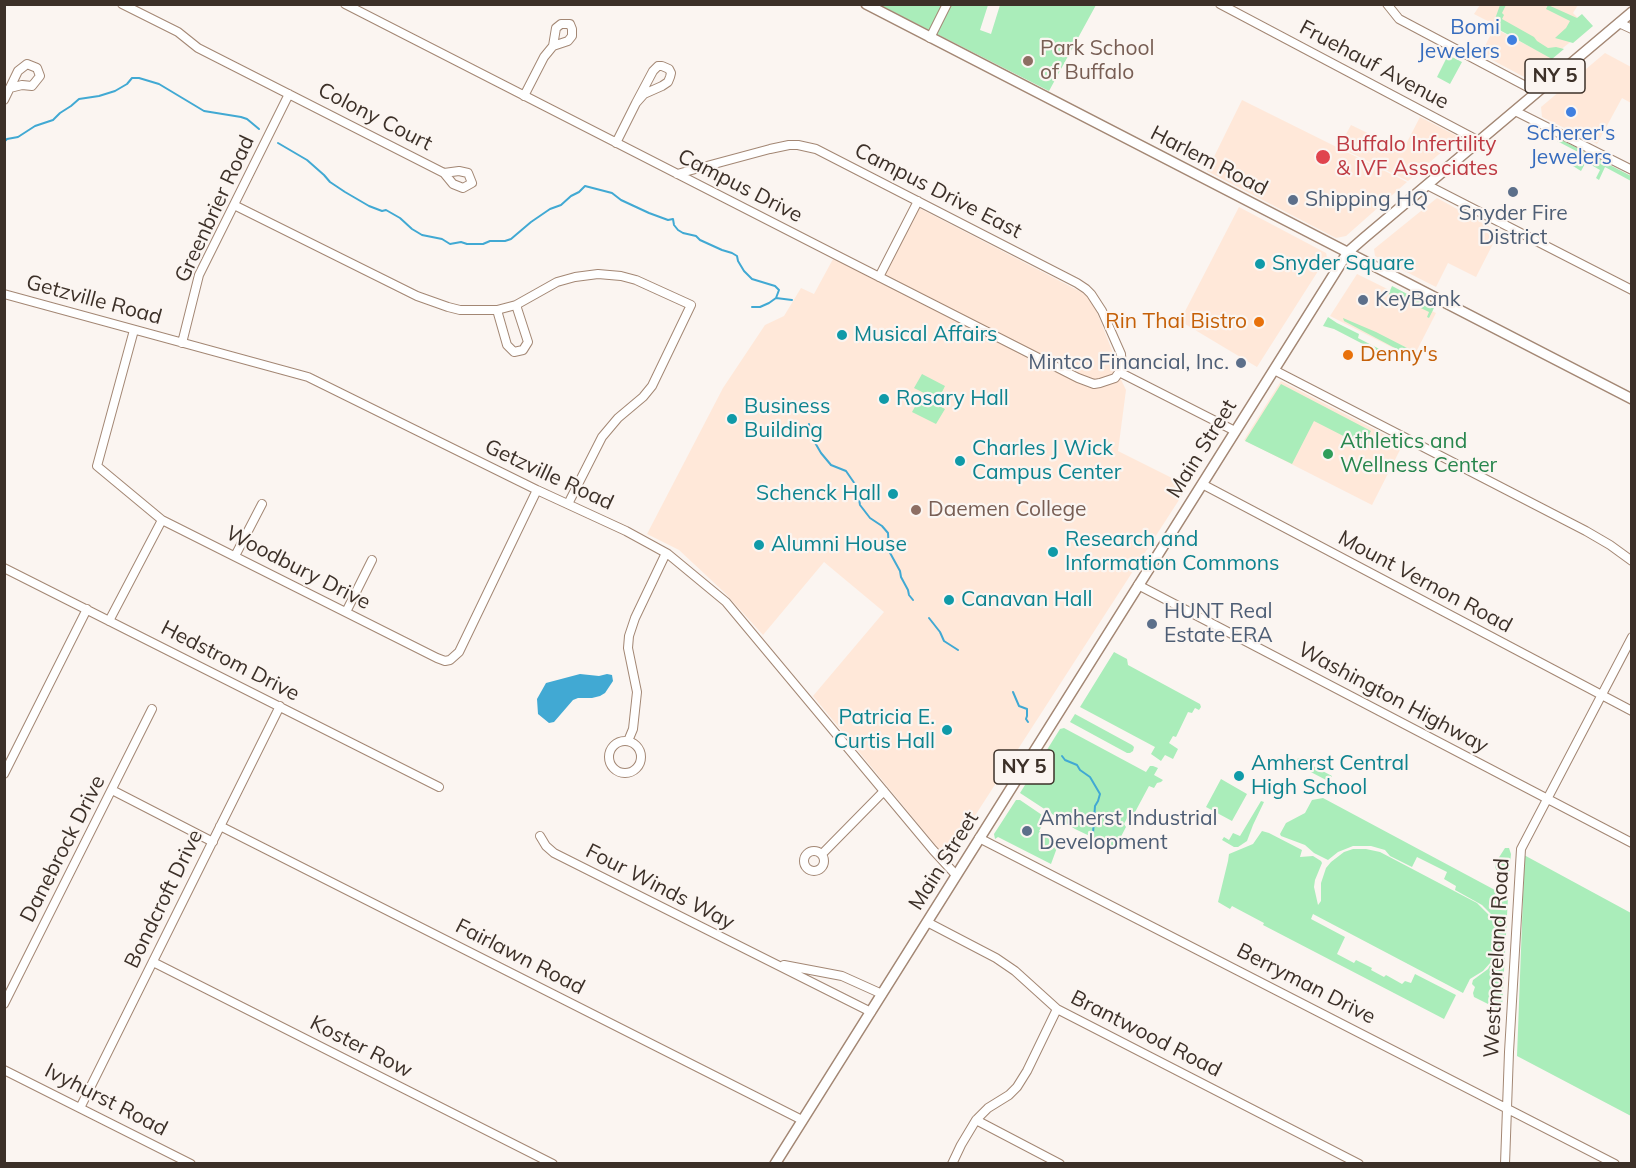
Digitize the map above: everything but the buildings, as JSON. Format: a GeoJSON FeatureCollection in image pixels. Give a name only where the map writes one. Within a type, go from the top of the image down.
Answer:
{"type":"FeatureCollection","features":[{"type":"Feature","properties":{"kind":"main road","name":"Harlem Road"},"geometry":{"type":"LineString","coordinates":[[866,4],[1632,399]]}},
{"type":"Feature","properties":{"kind":"main road","name":"Main Street"},"geometry":{"type":"LineString","coordinates":[[775,1164],[1348,252],[1632,12]]}},
{"type":"Feature","properties":{"kind":"street","name":"Colony Court"},"geometry":{"type":"LineString","coordinates":[[122,4],[178,33],[198,48],[444,173]]}},
{"type":"Feature","properties":{"kind":"street","name":"Campus Drive"},"geometry":{"type":"LineString","coordinates":[[345,4],[1086,381],[1100,383],[1110,380],[1119,372]]}},
{"type":"Feature","properties":{"kind":"street"},"geometry":{"type":"LineString","coordinates":[[930,38],[947,4]]}},
{"type":"Feature","properties":{"kind":"street","name":"Fruehauf Avenue"},"geometry":{"type":"LineString","coordinates":[[1220,4],[1479,141]]}},
{"type":"Feature","properties":{"kind":"street"},"geometry":{"type":"LineString","coordinates":[[1387,4],[1400,19],[1537,92]]}},
{"type":"Feature","properties":{"kind":"street"},"geometry":{"type":"LineString","coordinates":[[1619,23],[1632,29]]}},
{"type":"Feature","properties":{"kind":"street"},"geometry":{"type":"LineString","coordinates":[[524,96],[543,57],[553,46]]}},
{"type":"Feature","properties":{"kind":"street"},"geometry":{"type":"LineString","coordinates":[[616,143],[636,103],[652,71],[658,66],[669,69],[671,73],[668,82],[644,94],[636,103]]}},
{"type":"Feature","properties":{"kind":"street"},"geometry":{"type":"LineString","coordinates":[[4,100],[10,88]]}},
{"type":"Feature","properties":{"kind":"street","name":"Greenbrier Road"},"geometry":{"type":"LineString","coordinates":[[182,343],[199,275],[289,94]]}},
{"type":"Feature","properties":{"kind":"street"},"geometry":{"type":"LineString","coordinates":[[1515,111],[1632,170]]}},
{"type":"Feature","properties":{"kind":"street","name":"Campus Drive East"},"geometry":{"type":"LineString","coordinates":[[677,174],[770,149],[808,146],[1086,289],[1097,301],[1116,342],[1122,363],[1119,372]]}},
{"type":"Feature","properties":{"kind":"street"},"geometry":{"type":"LineString","coordinates":[[1427,185],[1632,290]]}},
{"type":"Feature","properties":{"kind":"street"},"geometry":{"type":"LineString","coordinates":[[879,277],[918,201]]}},
{"type":"Feature","properties":{"kind":"street"},"geometry":{"type":"LineString","coordinates":[[234,206],[433,303],[460,310],[497,310],[516,305],[557,282],[598,274],[636,280],[691,305],[652,386],[643,397],[618,418],[602,437],[568,504]]}},
{"type":"Feature","properties":{"kind":"street","name":"Getzville Road"},"geometry":{"type":"LineString","coordinates":[[4,294],[308,377],[537,490],[626,531],[666,553],[726,602],[956,875]]}},
{"type":"Feature","properties":{"kind":"street"},"geometry":{"type":"LineString","coordinates":[[497,310],[507,345],[514,352],[523,350],[528,342],[516,305]]}},
{"type":"Feature","properties":{"kind":"street","name":"Woodbury Drive"},"geometry":{"type":"LineString","coordinates":[[134,330],[97,466],[162,520],[437,658],[445,661],[459,652],[537,490]]}},
{"type":"Feature","properties":{"kind":"street"},"geometry":{"type":"LineString","coordinates":[[1274,370],[1586,531],[1632,561]]}},
{"type":"Feature","properties":{"kind":"street"},"geometry":{"type":"LineString","coordinates":[[1119,372],[1235,431]]}},
{"type":"Feature","properties":{"kind":"street","name":"Mount Vernon Road"},"geometry":{"type":"LineString","coordinates":[[1202,484],[1632,711]]}},
{"type":"Feature","properties":{"kind":"street"},"geometry":{"type":"LineString","coordinates":[[235,556],[262,504]]}},
{"type":"Feature","properties":{"kind":"street"},"geometry":{"type":"LineString","coordinates":[[109,621],[162,520]]}},
{"type":"Feature","properties":{"kind":"street"},"geometry":{"type":"LineString","coordinates":[[627,741],[633,729],[637,692],[628,648],[629,636],[635,618],[666,553]]}},
{"type":"Feature","properties":{"kind":"street"},"geometry":{"type":"LineString","coordinates":[[346,612],[372,560]]}},
{"type":"Feature","properties":{"kind":"street","name":"Hedstrom Drive"},"geometry":{"type":"LineString","coordinates":[[4,568],[439,787]]}},
{"type":"Feature","properties":{"kind":"street","name":"Washington Highway"},"geometry":{"type":"LineString","coordinates":[[1138,585],[1632,843]]}},
{"type":"Feature","properties":{"kind":"street"},"geometry":{"type":"LineString","coordinates":[[4,774],[87,609]]}},
{"type":"Feature","properties":{"kind":"street","name":"Westmoreland Road"},"geometry":{"type":"LineString","coordinates":[[1505,1164],[1521,849],[1632,637]]}},
{"type":"Feature","properties":{"kind":"street","name":"Bondcroft Drive"},"geometry":{"type":"LineString","coordinates":[[80,1108],[280,706]]}},
{"type":"Feature","properties":{"kind":"street","name":"Danebrock Drive"},"geometry":{"type":"LineString","coordinates":[[4,1004],[152,709]]}},
{"type":"Feature","properties":{"kind":"street"},"geometry":{"type":"LineString","coordinates":[[627,741],[633,742],[640,750],[641,760],[631,772],[620,773],[609,762],[609,751],[617,742],[627,741]]}},
{"type":"Feature","properties":{"kind":"street"},"geometry":{"type":"LineString","coordinates":[[112,790],[213,842]]}},
{"type":"Feature","properties":{"kind":"street"},"geometry":{"type":"LineString","coordinates":[[822,854],[884,791]]}},
{"type":"Feature","properties":{"kind":"street","name":"Fairlawn Road"},"geometry":{"type":"LineString","coordinates":[[220,826],[802,1120]]}},
{"type":"Feature","properties":{"kind":"street","name":"Four Winds Way"},"geometry":{"type":"LineString","coordinates":[[540,836],[554,853],[871,1012]]}},
{"type":"Feature","properties":{"kind":"street","name":"Berryman Drive"},"geometry":{"type":"LineString","coordinates":[[979,838],[1615,1164]]}},
{"type":"Feature","properties":{"kind":"street","name":"Brantwood Road"},"geometry":{"type":"LineString","coordinates":[[927,922],[996,958],[1015,971],[1058,1009],[1359,1164]]}},
{"type":"Feature","properties":{"kind":"street","name":"Koster Row"},"geometry":{"type":"LineString","coordinates":[[153,962],[553,1164]]}},
{"type":"Feature","properties":{"kind":"street","name":"Four Winds Way"},"geometry":{"type":"LineString","coordinates":[[771,962],[842,976],[882,994]]}},
{"type":"Feature","properties":{"kind":"street"},"geometry":{"type":"LineString","coordinates":[[952,1164],[976,1120],[988,1108],[1017,1087],[1058,1009]]}},
{"type":"Feature","properties":{"kind":"street","name":"Ivyhurst Road"},"geometry":{"type":"LineString","coordinates":[[4,1070],[191,1164]]}},
{"type":"Feature","properties":{"kind":"street"},"geometry":{"type":"LineString","coordinates":[[976,1120],[1060,1164]]}},
{"type":"Feature","properties":{"kind":"shaded area"},"geometry":{"type":"Polygon","coordinates":[[[1480,5],[1578,5],[1573,13],[1588,28],[1554,55],[1474,14],[1480,5]]]}},
{"type":"Feature","properties":{"kind":"shaded area"},"geometry":{"type":"Polygon","coordinates":[[[1494,28],[1552,58],[1528,79],[1481,54],[1494,28]]]}},
{"type":"Feature","properties":{"kind":"shaded area"},"geometry":{"type":"Polygon","coordinates":[[[1605,53],[1631,67],[1631,103],[1622,98],[1597,144],[1542,117],[1541,107],[1605,53]]]}},
{"type":"Feature","properties":{"kind":"shaded area"},"geometry":{"type":"Polygon","coordinates":[[[1242,100],[1407,182],[1346,236],[1336,238],[1207,171],[1242,100]]]}},
{"type":"Feature","properties":{"kind":"shaded area"},"geometry":{"type":"Polygon","coordinates":[[[1420,117],[1459,137],[1408,181],[1339,147],[1351,125],[1403,150],[1420,117]]]}},
{"type":"Feature","properties":{"kind":"shaded area"},"geometry":{"type":"Polygon","coordinates":[[[1437,198],[1499,232],[1476,277],[1448,263],[1436,287],[1375,256],[1374,249],[1437,198]]]}},
{"type":"Feature","properties":{"kind":"shaded area"},"geometry":{"type":"Polygon","coordinates":[[[1239,207],[1326,253],[1327,257],[1257,367],[1180,321],[1239,207]]]}},
{"type":"Feature","properties":{"kind":"shaded area","name":"Daemen College"},"geometry":{"type":"Polygon","coordinates":[[[919,208],[1083,293],[1093,302],[1115,358],[1114,365],[1126,390],[1118,451],[1188,486],[947,859],[813,696],[884,612],[824,562],[763,635],[725,593],[679,550],[647,534],[723,388],[765,325],[784,316],[801,288],[814,294],[833,259],[881,282],[919,208]]]}},
{"type":"Feature","properties":{"kind":"shaded area"},"geometry":{"type":"Polygon","coordinates":[[[1357,274],[1436,313],[1413,358],[1330,316],[1357,274]]]}},
{"type":"Feature","properties":{"kind":"shaded area"},"geometry":{"type":"Polygon","coordinates":[[[1281,381],[1403,444],[1372,505],[1244,440],[1281,381]]]}},
{"type":"Feature","properties":{"kind":"green space","name":"Park School of Buffalo"},"geometry":{"type":"Polygon","coordinates":[[[880,5],[988,5],[980,30],[991,34],[1000,5],[1096,5],[1049,91],[880,5]]]}},
{"type":"Feature","properties":{"kind":"green space"},"geometry":{"type":"Polygon","coordinates":[[[1500,5],[1506,5],[1502,19],[1534,37],[1548,48],[1564,49],[1552,59],[1496,28],[1495,19],[1500,5]]]}},
{"type":"Feature","properties":{"kind":"green space"},"geometry":{"type":"Polygon","coordinates":[[[1548,5],[1577,18],[1582,14],[1593,26],[1573,43],[1555,38],[1570,21],[1546,9],[1548,5]]]}},
{"type":"Feature","properties":{"kind":"green space"},"geometry":{"type":"Polygon","coordinates":[[[1448,55],[1462,62],[1450,84],[1437,77],[1448,55]]]}},
{"type":"Feature","properties":{"kind":"green space"},"geometry":{"type":"Polygon","coordinates":[[[1558,138],[1631,176],[1631,181],[1605,167],[1599,180],[1596,178],[1600,170],[1586,162],[1581,171],[1573,166],[1580,153],[1557,141],[1558,138]]]}},
{"type":"Feature","properties":{"kind":"green space"},"geometry":{"type":"Polygon","coordinates":[[[1392,286],[1434,308],[1429,318],[1427,317],[1429,312],[1394,295],[1392,300],[1390,299],[1389,293],[1392,286]]]}},
{"type":"Feature","properties":{"kind":"green space"},"geometry":{"type":"Polygon","coordinates":[[[1328,317],[1359,334],[1358,338],[1389,354],[1388,357],[1334,329],[1323,326],[1328,317]]]}},
{"type":"Feature","properties":{"kind":"green space"},"geometry":{"type":"Polygon","coordinates":[[[1343,318],[1413,351],[1411,355],[1344,321],[1343,318]]]}},
{"type":"Feature","properties":{"kind":"green space"},"geometry":{"type":"Polygon","coordinates":[[[922,374],[945,386],[938,400],[914,388],[922,374]]]}},
{"type":"Feature","properties":{"kind":"green space"},"geometry":{"type":"Polygon","coordinates":[[[1281,384],[1371,431],[1363,446],[1314,421],[1292,464],[1245,441],[1281,384]]]}},
{"type":"Feature","properties":{"kind":"green space"},"geometry":{"type":"Polygon","coordinates":[[[921,396],[945,409],[936,424],[912,412],[921,396]]]}},
{"type":"Feature","properties":{"kind":"green space"},"geometry":{"type":"Polygon","coordinates":[[[1114,652],[1127,659],[1128,665],[1200,704],[1199,710],[1195,708],[1192,713],[1188,712],[1176,737],[1173,736],[1169,743],[1178,749],[1173,759],[1165,755],[1161,761],[1151,754],[1155,747],[1080,707],[1114,652]]]}},
{"type":"Feature","properties":{"kind":"green space"},"geometry":{"type":"Polygon","coordinates":[[[1075,714],[1132,745],[1133,751],[1127,753],[1070,722],[1075,714]]]}},
{"type":"Feature","properties":{"kind":"green space"},"geometry":{"type":"Polygon","coordinates":[[[1064,728],[1146,772],[1150,766],[1158,768],[1154,775],[1163,780],[1154,788],[1149,786],[1134,814],[1130,812],[1124,824],[1126,827],[1115,848],[1075,829],[1020,793],[1060,729],[1064,728]]]}},
{"type":"Feature","properties":{"kind":"green space"},"geometry":{"type":"Polygon","coordinates":[[[1298,758],[1332,776],[1328,781],[1305,769],[1292,770],[1298,758]]]}},
{"type":"Feature","properties":{"kind":"green space"},"geometry":{"type":"Polygon","coordinates":[[[1221,779],[1247,794],[1232,821],[1206,807],[1221,779]]]}},
{"type":"Feature","properties":{"kind":"green space"},"geometry":{"type":"Polygon","coordinates":[[[1323,798],[1508,897],[1502,1009],[1474,997],[1475,987],[1472,984],[1473,980],[1488,969],[1496,954],[1499,941],[1496,925],[1491,914],[1482,905],[1455,890],[1456,886],[1444,879],[1447,872],[1417,857],[1412,867],[1390,856],[1385,850],[1371,846],[1353,846],[1338,852],[1328,860],[1305,845],[1281,836],[1286,823],[1305,813],[1312,800],[1323,798]]]}},
{"type":"Feature","properties":{"kind":"green space"},"geometry":{"type":"Polygon","coordinates":[[[1016,800],[1020,800],[1042,815],[1043,824],[1039,831],[1058,845],[1051,864],[998,837],[995,839],[994,834],[1016,800]]]}},
{"type":"Feature","properties":{"kind":"green space"},"geometry":{"type":"Polygon","coordinates":[[[1261,801],[1264,802],[1247,841],[1234,847],[1222,840],[1224,837],[1229,840],[1233,833],[1240,836],[1261,801]]]}},
{"type":"Feature","properties":{"kind":"green space"},"geometry":{"type":"Polygon","coordinates":[[[1262,831],[1302,850],[1300,857],[1313,856],[1321,861],[1314,887],[1318,905],[1321,901],[1321,883],[1326,868],[1344,852],[1353,849],[1380,852],[1477,903],[1490,916],[1496,928],[1497,942],[1491,962],[1483,971],[1470,979],[1463,993],[1313,914],[1311,919],[1345,937],[1337,954],[1354,963],[1356,960],[1384,977],[1386,975],[1402,984],[1405,981],[1411,983],[1415,974],[1456,995],[1444,1019],[1263,925],[1264,923],[1232,906],[1230,909],[1218,902],[1229,854],[1253,844],[1262,831]]]}},
{"type":"Feature","properties":{"kind":"green space"},"geometry":{"type":"Polygon","coordinates":[[[1505,848],[1509,848],[1511,854],[1509,874],[1504,877],[1495,867],[1505,848]]]}},
{"type":"Feature","properties":{"kind":"green space"},"geometry":{"type":"Polygon","coordinates":[[[1524,855],[1631,913],[1631,1116],[1517,1056],[1524,870],[1521,863],[1524,855]]]}},
{"type":"Feature","properties":{"kind":"water"},"geometry":{"type":"Polygon","coordinates":[[[580,674],[612,675],[613,681],[605,693],[600,696],[573,700],[554,722],[549,723],[538,714],[537,699],[546,683],[580,674]]]}},
{"type":"Feature","properties":{"kind":"waterway"},"geometry":{"type":"LineString","coordinates":[[4,142],[7,139],[18,137],[35,126],[53,120],[79,99],[115,91],[132,78],[159,84],[204,111],[247,119],[259,129]]}},
{"type":"Feature","properties":{"kind":"waterway"},"geometry":{"type":"LineString","coordinates":[[278,143],[307,160],[330,182],[345,192],[369,206],[382,211],[386,210],[422,235],[442,239],[450,244],[461,242],[483,244],[511,239],[531,222],[550,209],[561,205],[585,186],[612,193],[621,200],[649,213],[668,220],[673,219],[674,225],[683,233],[696,236],[700,240],[732,253],[737,256],[744,271],[752,279],[775,286],[779,290],[776,298],[792,300]]}},
{"type":"Feature","properties":{"kind":"waterway"},"geometry":{"type":"LineString","coordinates":[[752,307],[760,307],[776,298]]}},
{"type":"Feature","properties":{"kind":"waterway"},"geometry":{"type":"LineString","coordinates":[[809,424],[810,434],[821,453],[831,465],[846,471],[857,487],[860,505],[870,518],[888,533],[889,551],[913,600]]}},
{"type":"Feature","properties":{"kind":"waterway"},"geometry":{"type":"LineString","coordinates":[[929,618],[944,641],[958,650]]}},
{"type":"Feature","properties":{"kind":"waterway"},"geometry":{"type":"LineString","coordinates":[[1013,692],[1019,706],[1027,709],[1028,722]]}},
{"type":"Feature","properties":{"kind":"waterway"},"geometry":{"type":"LineString","coordinates":[[1062,756],[1065,760],[1077,765],[1090,777],[1100,794],[1095,806],[1093,833]]}},
{"type":"Feature","properties":{"kind":"place","name":"Bomi Jewelers"},"geometry":{"type":"Point","coordinates":[1512,40]}},
{"type":"Feature","properties":{"kind":"place","name":"Park School of Buffalo"},"geometry":{"type":"Point","coordinates":[1028,61]}},
{"type":"Feature","properties":{"kind":"place","name":"Scherer's Jewelers"},"geometry":{"type":"Point","coordinates":[1571,112]}},
{"type":"Feature","properties":{"kind":"place","name":"Buffalo Infertility & IVF Associates"},"geometry":{"type":"Point","coordinates":[1323,157]}},
{"type":"Feature","properties":{"kind":"place","name":"Snyder Fire District"},"geometry":{"type":"Point","coordinates":[1513,192]}},
{"type":"Feature","properties":{"kind":"place","name":"Shipping HQ"},"geometry":{"type":"Point","coordinates":[1293,200]}},
{"type":"Feature","properties":{"kind":"place","name":"Snyder Square"},"geometry":{"type":"Point","coordinates":[1260,264]}},
{"type":"Feature","properties":{"kind":"place","name":"KeyBank"},"geometry":{"type":"Point","coordinates":[1363,300]}},
{"type":"Feature","properties":{"kind":"place","name":"Rin Thai Bistro"},"geometry":{"type":"Point","coordinates":[1259,322]}},
{"type":"Feature","properties":{"kind":"place","name":"Musical Affairs"},"geometry":{"type":"Point","coordinates":[842,335]}},
{"type":"Feature","properties":{"kind":"place","name":"Denny's"},"geometry":{"type":"Point","coordinates":[1348,355]}},
{"type":"Feature","properties":{"kind":"place","name":"Mintco Financial, Inc."},"geometry":{"type":"Point","coordinates":[1241,363]}},
{"type":"Feature","properties":{"kind":"place","name":"Rosary Hall"},"geometry":{"type":"Point","coordinates":[884,399]}},
{"type":"Feature","properties":{"kind":"place","name":"Business Building"},"geometry":{"type":"Point","coordinates":[732,419]}},
{"type":"Feature","properties":{"kind":"place","name":"Athletics and Wellness Center"},"geometry":{"type":"Point","coordinates":[1328,454]}},
{"type":"Feature","properties":{"kind":"place","name":"Charles J Wick Campus Center"},"geometry":{"type":"Point","coordinates":[960,461]}},
{"type":"Feature","properties":{"kind":"place","name":"Schenck Hall"},"geometry":{"type":"Point","coordinates":[893,494]}},
{"type":"Feature","properties":{"kind":"place","name":"Daemen College"},"geometry":{"type":"Point","coordinates":[916,510]}},
{"type":"Feature","properties":{"kind":"place","name":"Alumni House"},"geometry":{"type":"Point","coordinates":[759,545]}},
{"type":"Feature","properties":{"kind":"place","name":"Research and Information Commons"},"geometry":{"type":"Point","coordinates":[1053,552]}},
{"type":"Feature","properties":{"kind":"place","name":"Canavan Hall"},"geometry":{"type":"Point","coordinates":[949,600]}},
{"type":"Feature","properties":{"kind":"place","name":"HUNT Real Estate ERA"},"geometry":{"type":"Point","coordinates":[1152,624]}},
{"type":"Feature","properties":{"kind":"place","name":"Patricia E. Curtis Hall"},"geometry":{"type":"Point","coordinates":[947,730]}},
{"type":"Feature","properties":{"kind":"place","name":"Amherst Central High School"},"geometry":{"type":"Point","coordinates":[1239,776]}},
{"type":"Feature","properties":{"kind":"place","name":"Amherst Industrial Development"},"geometry":{"type":"Point","coordinates":[1027,831]}}]}
